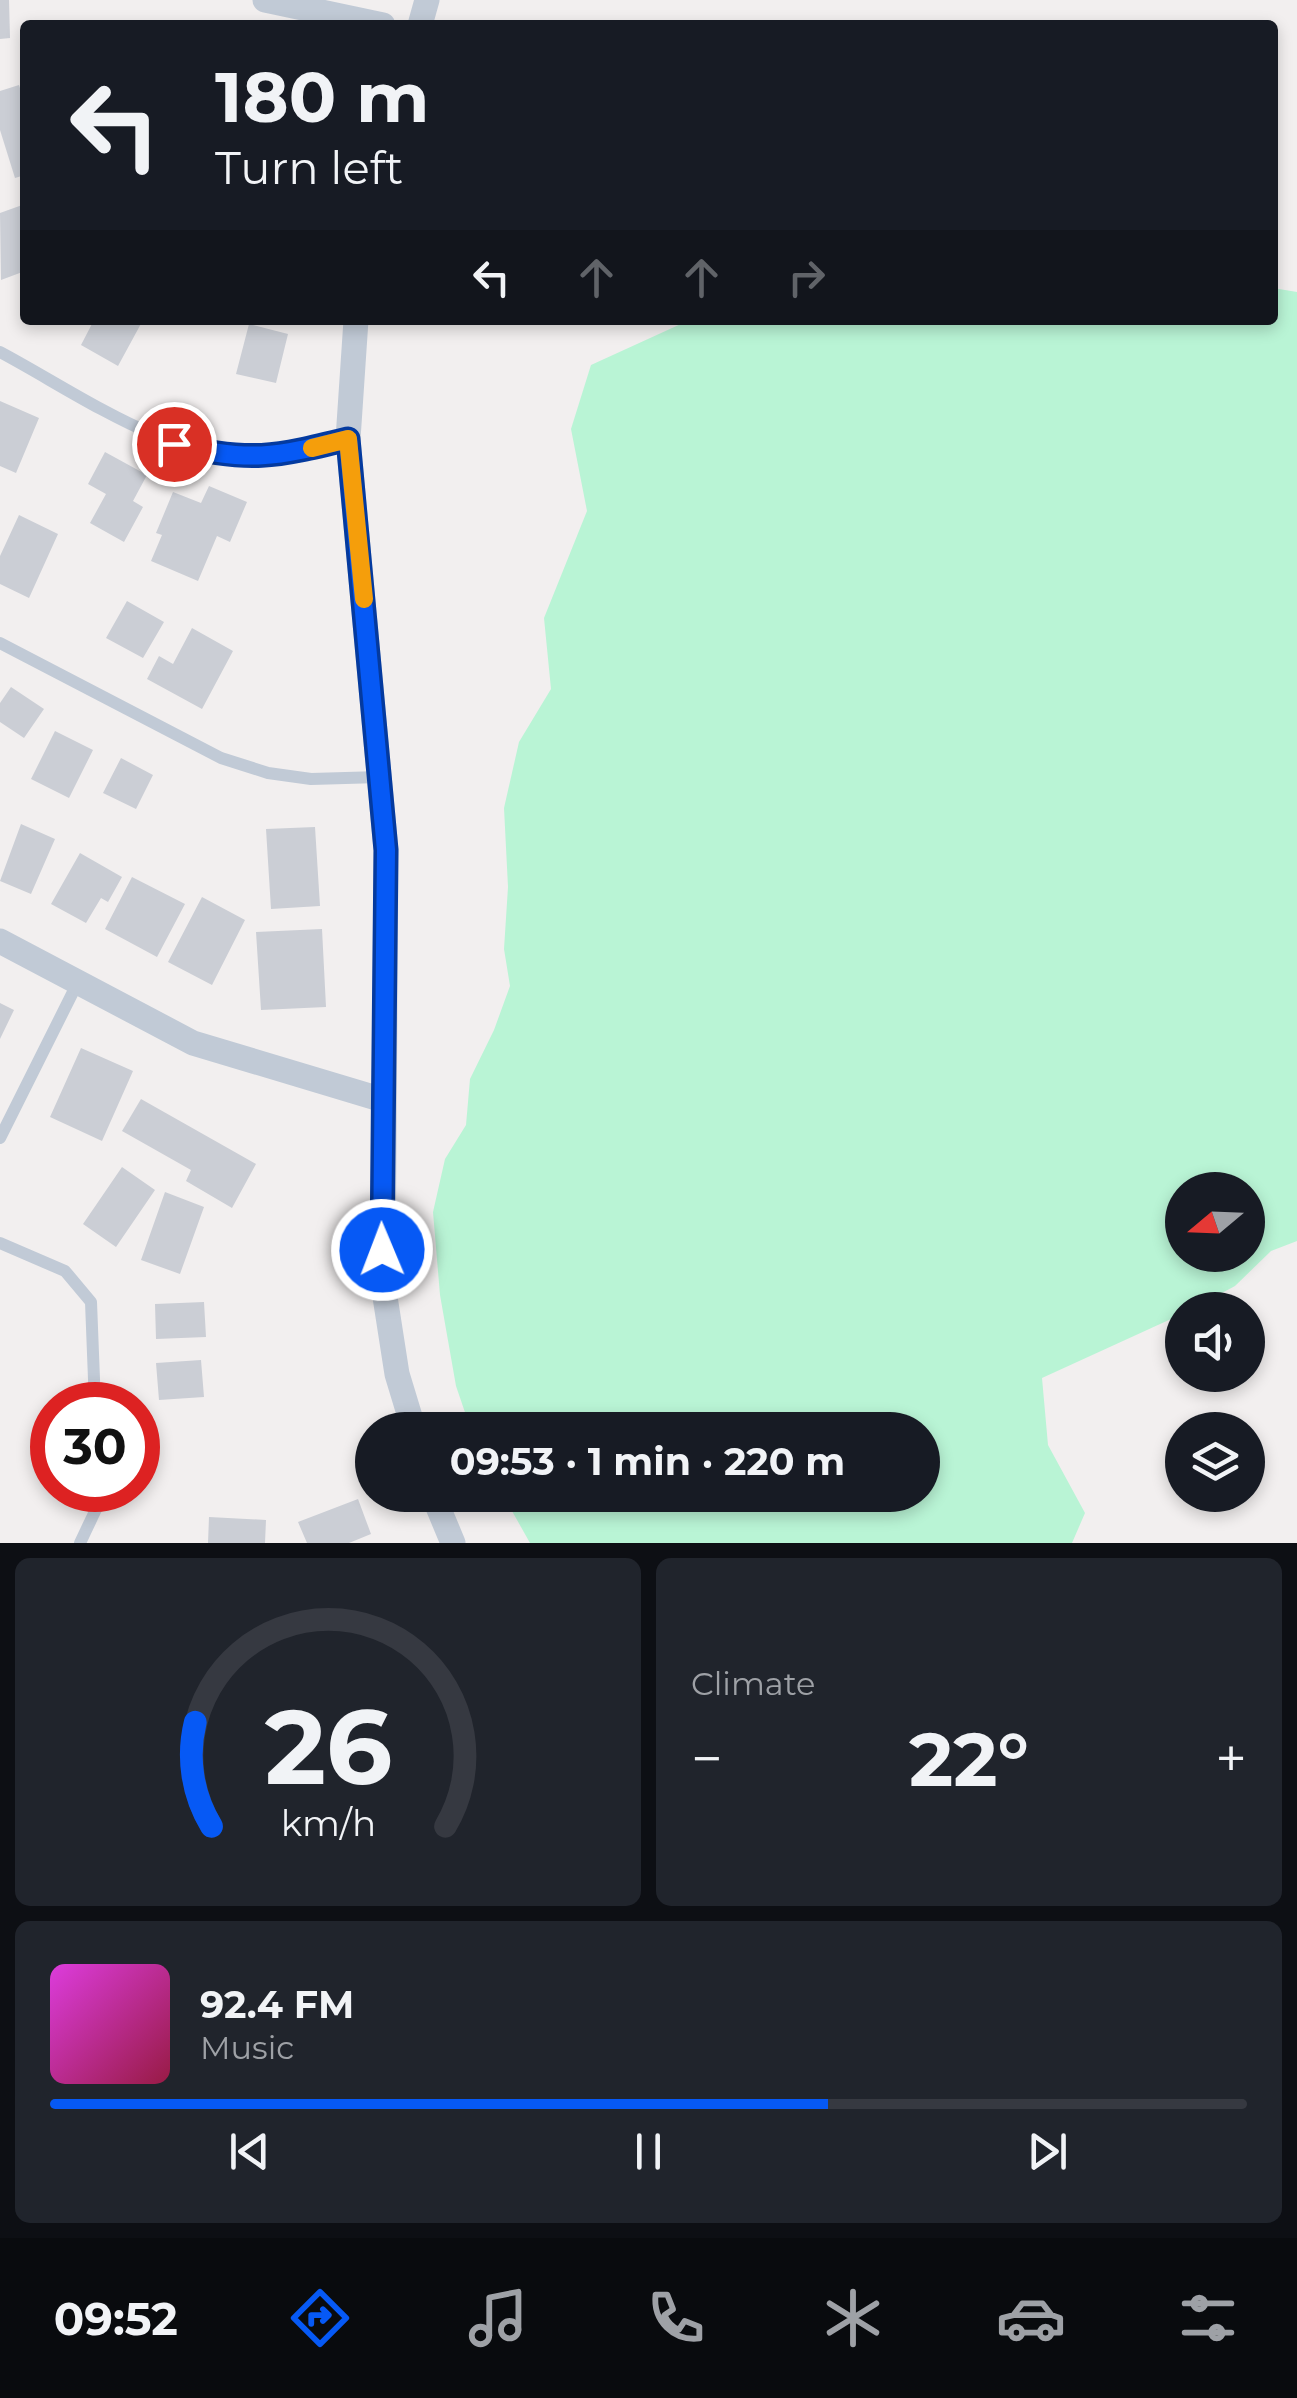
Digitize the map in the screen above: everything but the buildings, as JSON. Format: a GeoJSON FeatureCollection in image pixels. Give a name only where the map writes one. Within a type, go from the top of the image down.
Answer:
{"type":"FeatureCollection","features":[{"type":"Feature","properties":{"kind":"street"},"geometry":{"type":"LineString","coordinates":[[266,0],[360,20]]}},
{"type":"Feature","properties":{"kind":"street"},"geometry":{"type":"LineString","coordinates":[[356,325],[348,439],[386,850],[383,1284],[397,1374],[409,1412]]}},
{"type":"Feature","properties":{"kind":"street"},"geometry":{"type":"LineString","coordinates":[[0,941],[193,1043],[383,1100]]}},
{"type":"Feature","properties":{"kind":"street"},"geometry":{"type":"LineString","coordinates":[[440,1512],[453,1543]]}},
{"type":"Feature","properties":{"kind":"lane"},"geometry":{"type":"LineString","coordinates":[[0,352],[174,444],[224,457],[268,458],[348,439]]}},
{"type":"Feature","properties":{"kind":"lane"},"geometry":{"type":"LineString","coordinates":[[0,643],[221,758],[268,773],[312,778],[380,777]]}},
{"type":"Feature","properties":{"kind":"lane"},"geometry":{"type":"LineString","coordinates":[[0,1138],[78,982]]}},
{"type":"Feature","properties":{"kind":"lane"},"geometry":{"type":"LineString","coordinates":[[0,1243],[65,1271],[91,1302],[93,1382]]}},
{"type":"Feature","properties":{"kind":"lane"},"geometry":{"type":"LineString","coordinates":[[80,1543],[95,1512]]}},
{"type":"Feature","properties":{"kind":"green space"},"geometry":{"type":"Polygon","coordinates":[[[1278,289],[1297,292],[1297,1241],[1265,1257],[1265,1172],[1165,1172],[1165,1272],[1249,1272],[1224,1292],[1165,1292],[1165,1322],[1042,1378],[1048,1445],[1085,1513],[1072,1543],[530,1543],[513,1512],[940,1512],[940,1412],[465,1412],[456,1386],[440,1295],[433,1212],[445,1159],[466,1125],[470,1079],[510,986],[504,949],[508,887],[504,808],[519,742],[551,689],[544,618],[587,511],[571,429],[591,365],[679,325],[1278,325],[1278,289]]]}},
{"type":"Feature","properties":{"kind":"slow traffic"},"geometry":{"type":"LineString","coordinates":[[312,448],[348,439],[364,599]]}},
{"type":"Feature","properties":{"kind":"route"},"geometry":{"type":"LineString","coordinates":[[174,444],[224,457],[268,458],[348,439],[386,850],[382,1250]]}}]}
